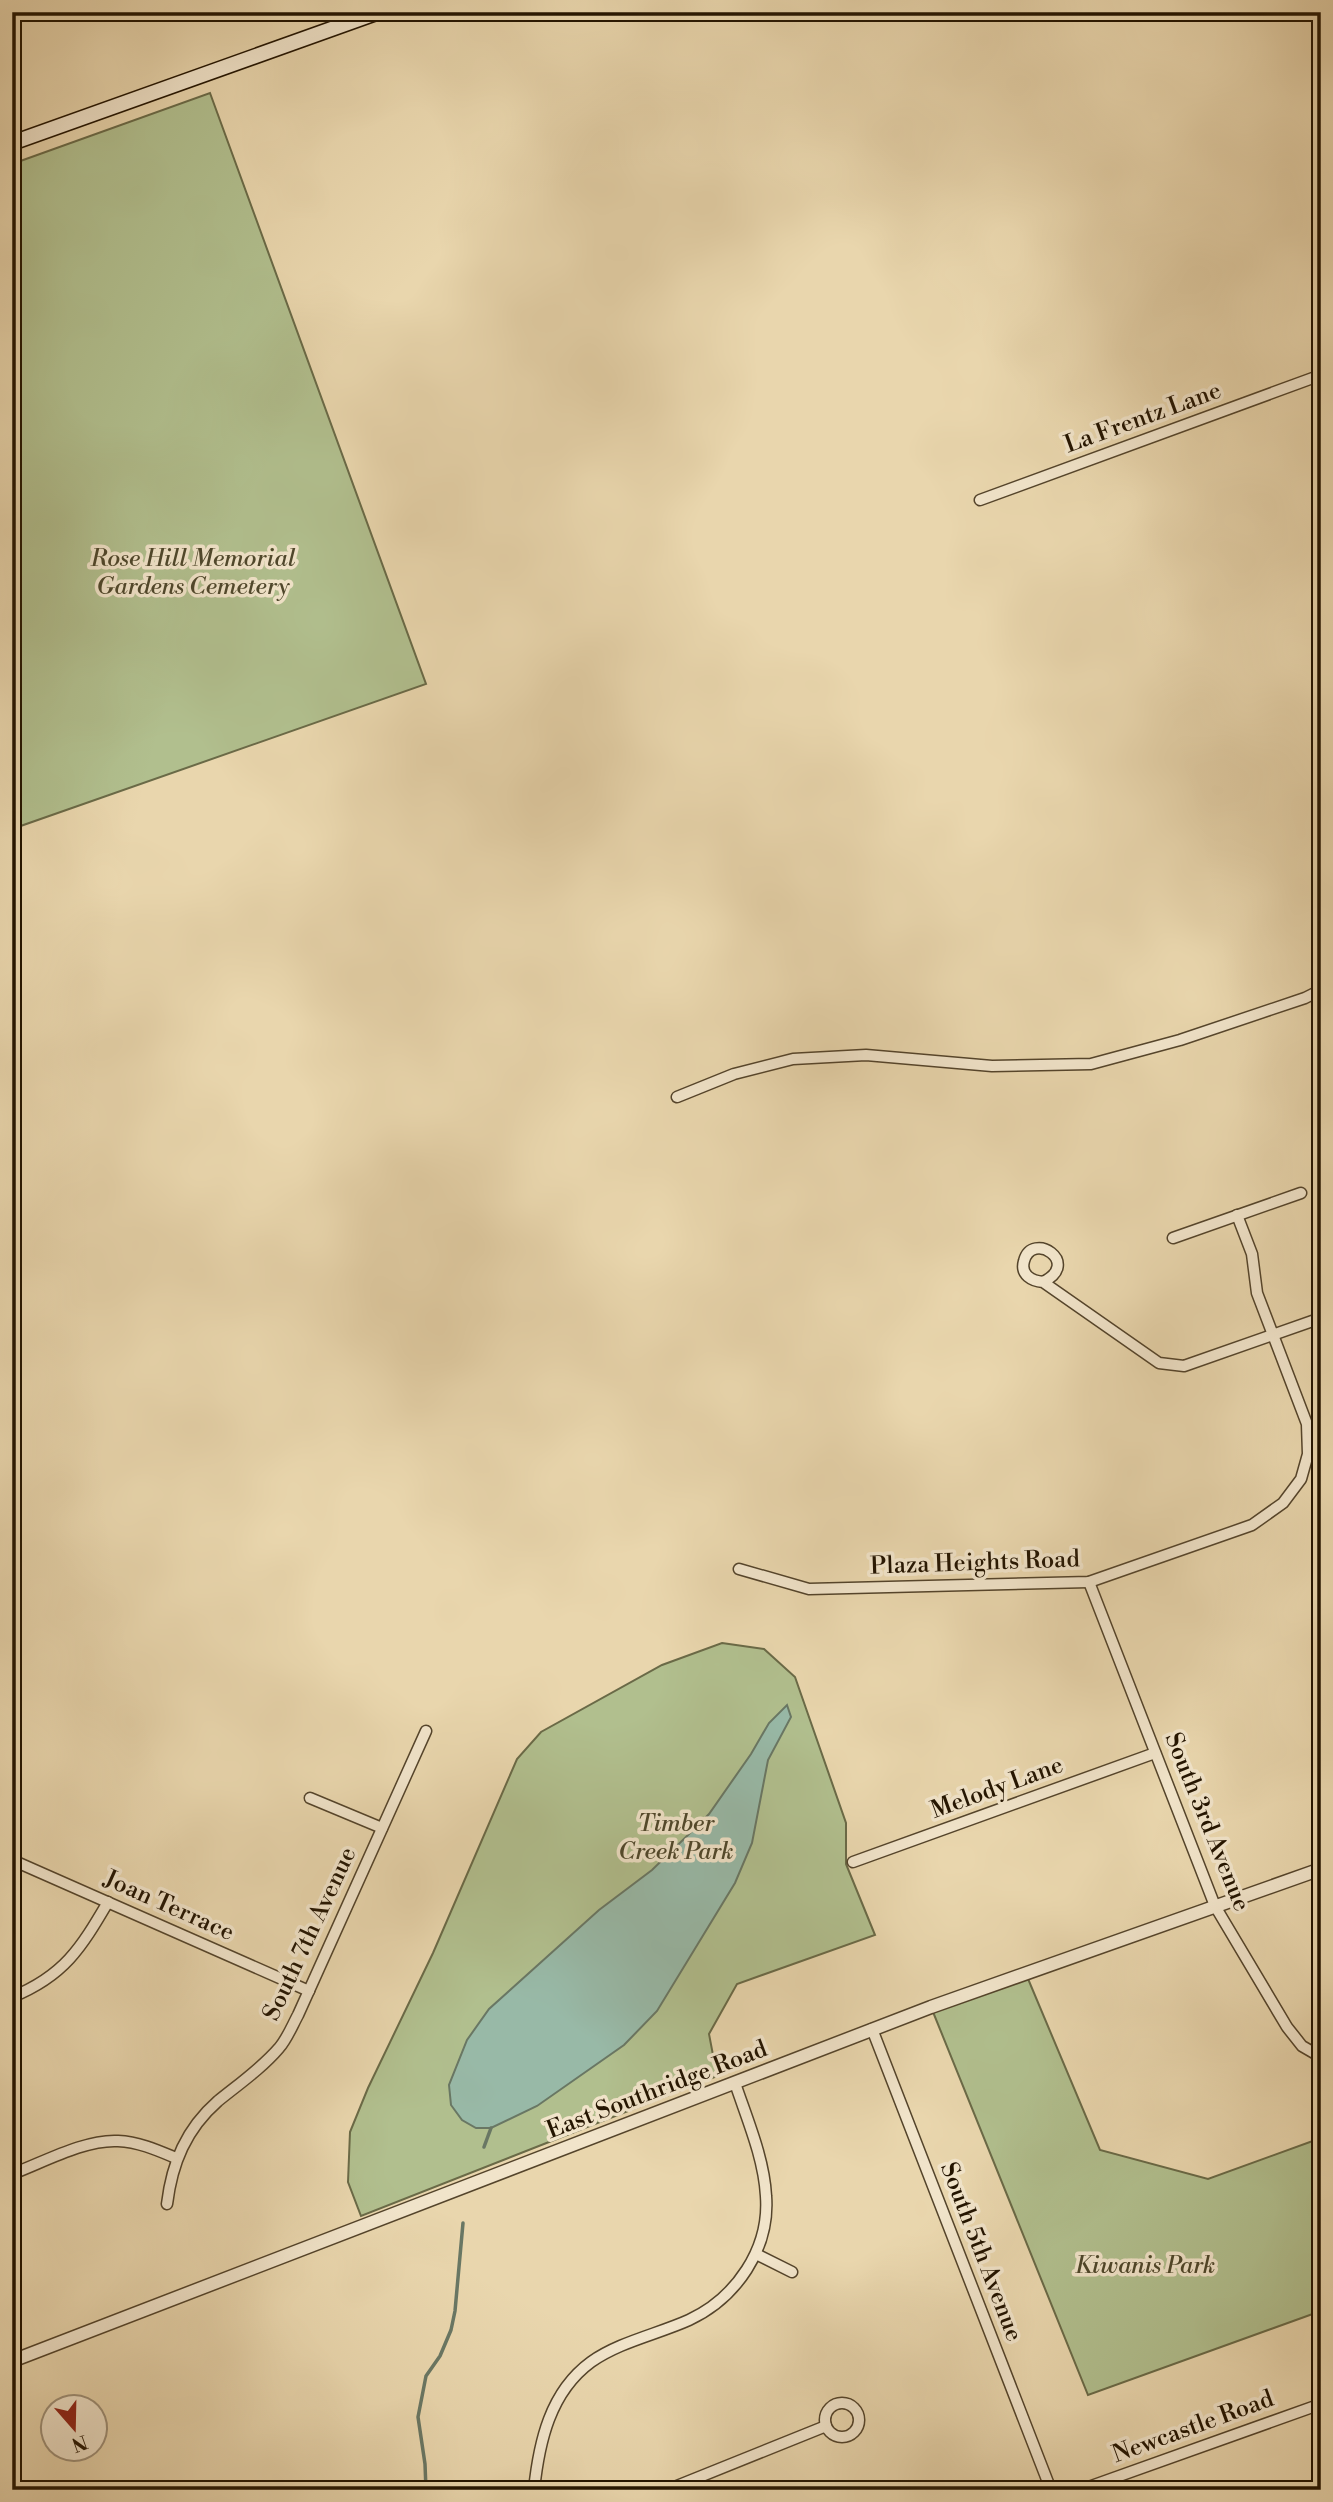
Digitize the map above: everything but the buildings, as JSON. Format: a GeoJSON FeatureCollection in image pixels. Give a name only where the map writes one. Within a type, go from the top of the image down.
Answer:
{"type":"FeatureCollection","features":[{"type":"Feature","properties":{"kind":"main road"},"geometry":{"type":"LineString","coordinates":[[12,143],[379,12]]}},
{"type":"Feature","properties":{"kind":"street","name":"La Frentz Lane"},"geometry":{"type":"LineString","coordinates":[[980,500],[1321,375]]}},
{"type":"Feature","properties":{"kind":"street"},"geometry":{"type":"LineString","coordinates":[[677,1097],[734,1074],[793,1059],[866,1055],[992,1066],[1091,1064],[1180,1040],[1305,998],[1321,990]]}},
{"type":"Feature","properties":{"kind":"street"},"geometry":{"type":"LineString","coordinates":[[1173,1238],[1301,1193]]}},
{"type":"Feature","properties":{"kind":"street"},"geometry":{"type":"LineString","coordinates":[[1237,1215],[1252,1254],[1257,1293],[1273,1336]]}},
{"type":"Feature","properties":{"kind":"street"},"geometry":{"type":"LineString","coordinates":[[1043,1282],[1159,1363],[1184,1366],[1321,1318]]}},
{"type":"Feature","properties":{"kind":"street","name":"Plaza Heights Road"},"geometry":{"type":"LineString","coordinates":[[739,1569],[809,1589],[1088,1582],[1252,1525],[1283,1503],[1301,1479],[1308,1454],[1307,1424],[1273,1336]]}},
{"type":"Feature","properties":{"kind":"street","name":"South 3rd Avenue"},"geometry":{"type":"LineString","coordinates":[[1088,1582],[1215,1906],[1287,2026],[1302,2046],[1321,2057]]}},
{"type":"Feature","properties":{"kind":"street","name":"South 7th Avenue"},"geometry":{"type":"LineString","coordinates":[[167,2204],[170,2177],[176,2158],[193,2129],[215,2104],[280,2047],[309,1991],[426,1731]]}},
{"type":"Feature","properties":{"kind":"street","name":"Melody Lane"},"geometry":{"type":"LineString","coordinates":[[853,1862],[1155,1754]]}},
{"type":"Feature","properties":{"kind":"street"},"geometry":{"type":"LineString","coordinates":[[310,1798],[382,1828]]}},
{"type":"Feature","properties":{"kind":"street","name":"Joan Terrace"},"geometry":{"type":"LineString","coordinates":[[12,1860],[309,1991]]}},
{"type":"Feature","properties":{"kind":"street","name":"East Southridge Road"},"geometry":{"type":"LineString","coordinates":[[12,2361],[872,2029],[1321,1868]]}},
{"type":"Feature","properties":{"kind":"street"},"geometry":{"type":"LineString","coordinates":[[12,1997],[57,1973],[82,1946],[108,1902]]}},
{"type":"Feature","properties":{"kind":"street","name":"South 5th Avenue"},"geometry":{"type":"LineString","coordinates":[[872,2029],[1051,2490]]}},
{"type":"Feature","properties":{"kind":"street"},"geometry":{"type":"LineString","coordinates":[[534,2490],[542,2437],[558,2398],[573,2380],[590,2362],[691,2319],[712,2306],[731,2291],[756,2254],[762,2234],[766,2197],[755,2146],[735,2083]]}},
{"type":"Feature","properties":{"kind":"street"},"geometry":{"type":"LineString","coordinates":[[12,2174],[89,2145],[116,2140],[144,2144],[176,2158]]}},
{"type":"Feature","properties":{"kind":"street"},"geometry":{"type":"LineString","coordinates":[[756,2254],[792,2272]]}},
{"type":"Feature","properties":{"kind":"street","name":"Newcastle Road"},"geometry":{"type":"LineString","coordinates":[[1080,2490],[1321,2404]]}},
{"type":"Feature","properties":{"kind":"street"},"geometry":{"type":"LineString","coordinates":[[667,2490],[826,2427]]}},
{"type":"Feature","properties":{"kind":"green space","name":"Rose Hill Memorial Gardens Cemetery"},"geometry":{"type":"Polygon","coordinates":[[[210,93],[426,684],[12,829],[12,164],[210,93]]]}},
{"type":"Feature","properties":{"kind":"green space","name":"Timber Creek Park"},"geometry":{"type":"Polygon","coordinates":[[[722,1643],[764,1649],[795,1677],[846,1823],[846,1864],[875,1935],[737,1984],[709,2034],[717,2076],[361,2216],[348,2182],[350,2132],[368,2088],[433,1953],[517,1759],[541,1732],[662,1665],[722,1643]]]}},
{"type":"Feature","properties":{"kind":"green space","name":"Kiwanis Park"},"geometry":{"type":"Polygon","coordinates":[[[1026,1974],[1100,2150],[1208,2179],[1321,2138],[1321,2311],[1088,2395],[931,2007],[1026,1974]]]}},
{"type":"Feature","properties":{"kind":"shaded area"},"geometry":{"type":"Polygon","coordinates":[[[787,1705],[791,1717],[768,1760],[752,1843],[735,1883],[657,2011],[624,2045],[537,2106],[491,2128],[476,2128],[462,2120],[451,2105],[449,2085],[467,2040],[489,2009],[599,1910],[652,1870],[709,1814],[769,1723],[787,1705]]]}},
{"type":"Feature","properties":{"kind":"waterway"},"geometry":{"type":"LineString","coordinates":[[484,2147],[491,2128]]}},
{"type":"Feature","properties":{"kind":"waterway"},"geometry":{"type":"LineString","coordinates":[[426,2490],[418,2417],[426,2376],[440,2356],[451,2330],[463,2223]]}}]}
